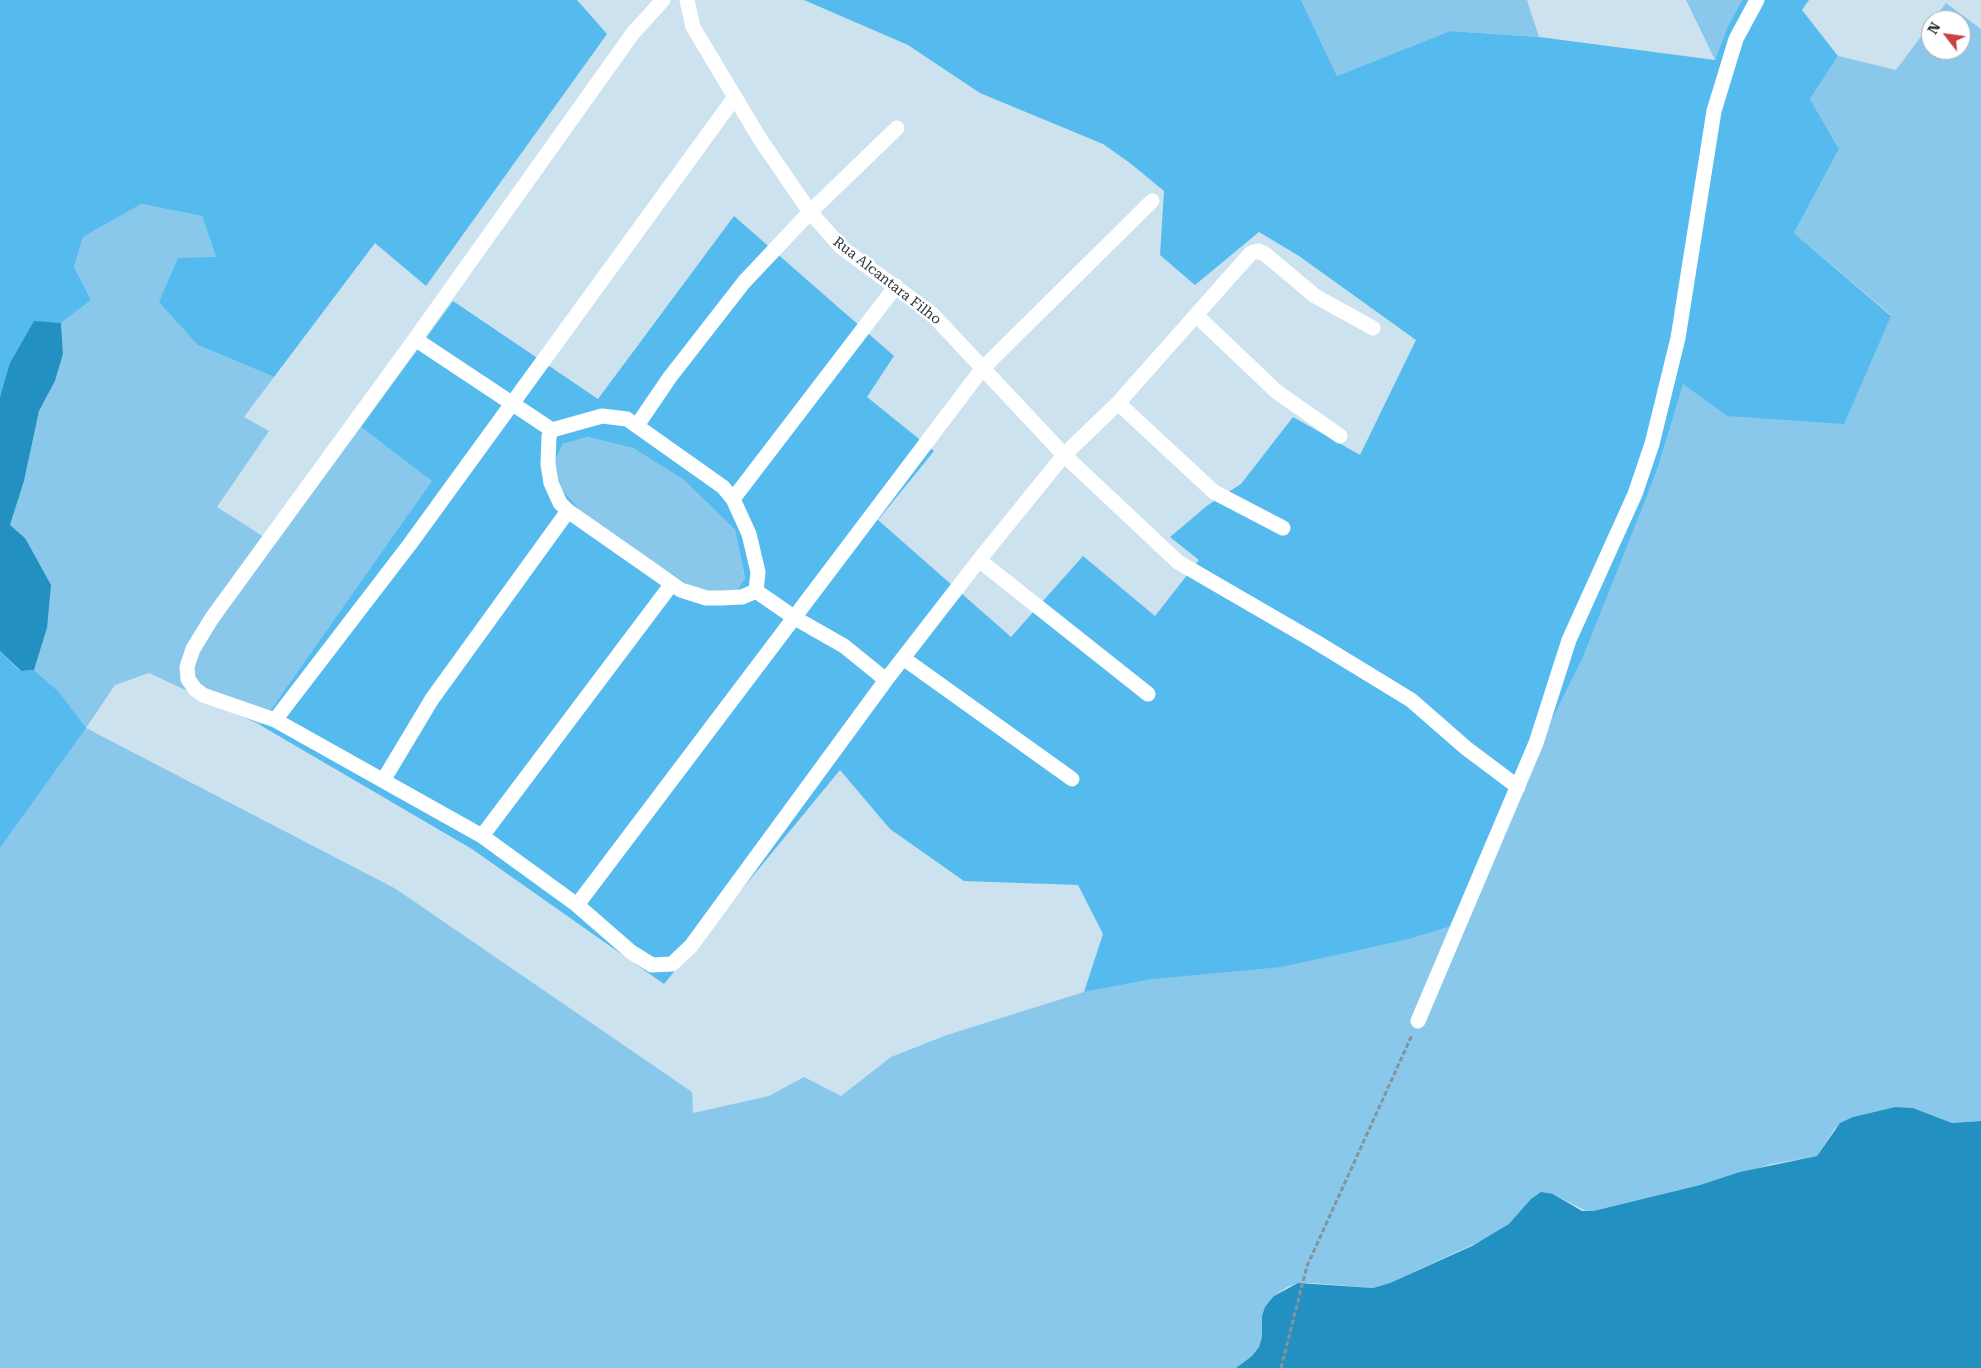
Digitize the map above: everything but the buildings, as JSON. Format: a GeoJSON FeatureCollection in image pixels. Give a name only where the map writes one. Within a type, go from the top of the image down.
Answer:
{"type":"FeatureCollection","features":[{"type":"Feature","properties":{"kind":"street"},"geometry":{"type":"LineString","coordinates":[[663,0],[633,33],[415,339],[212,618],[192,649],[187,667],[188,679],[195,689],[203,695],[275,720],[384,779],[482,836],[577,905],[631,952],[652,965],[663,966],[672,964],[691,946],[886,680],[979,560],[1064,455],[1118,403],[1251,253],[1258,251],[1289,272],[1322,301],[1373,328]]}},
{"type":"Feature","properties":{"kind":"street","name":"Rua Alcantara Filho"},"geometry":{"type":"LineString","coordinates":[[687,0],[693,27],[760,139],[810,212],[841,247],[932,314],[1064,455],[1159,546],[1191,571],[1316,642],[1411,700],[1466,748],[1518,787]]}},
{"type":"Feature","properties":{"kind":"street"},"geometry":{"type":"LineString","coordinates":[[1418,1021],[1542,728],[1569,640],[1635,494],[1652,444],[1678,338],[1714,110],[1736,39],[1757,0]]}},
{"type":"Feature","properties":{"kind":"street"},"geometry":{"type":"LineString","coordinates":[[275,720],[410,544],[735,97]]}},
{"type":"Feature","properties":{"kind":"street"},"geometry":{"type":"LineString","coordinates":[[638,424],[670,377],[738,290],[810,212],[897,128]]}},
{"type":"Feature","properties":{"kind":"street"},"geometry":{"type":"LineString","coordinates":[[577,905],[982,369],[1152,200]]}},
{"type":"Feature","properties":{"kind":"street"},"geometry":{"type":"LineString","coordinates":[[733,498],[896,286]]}},
{"type":"Feature","properties":{"kind":"street"},"geometry":{"type":"LineString","coordinates":[[1197,316],[1277,392],[1340,436]]}},
{"type":"Feature","properties":{"kind":"street"},"geometry":{"type":"LineString","coordinates":[[415,339],[552,430],[602,416],[618,417],[638,424],[723,487],[733,498],[749,534],[757,560],[758,582],[756,591]]}},
{"type":"Feature","properties":{"kind":"street"},"geometry":{"type":"LineString","coordinates":[[1118,403],[1214,492],[1283,528]]}},
{"type":"Feature","properties":{"kind":"street"},"geometry":{"type":"LineString","coordinates":[[552,430],[548,443],[548,464],[551,484],[560,503],[568,511],[671,585],[706,598],[742,597],[756,591]]}},
{"type":"Feature","properties":{"kind":"street"},"geometry":{"type":"LineString","coordinates":[[384,779],[432,699],[568,511]]}},
{"type":"Feature","properties":{"kind":"street"},"geometry":{"type":"LineString","coordinates":[[979,560],[1148,694]]}},
{"type":"Feature","properties":{"kind":"street"},"geometry":{"type":"LineString","coordinates":[[482,836],[671,585]]}},
{"type":"Feature","properties":{"kind":"street"},"geometry":{"type":"LineString","coordinates":[[756,591],[795,618],[844,646],[886,680]]}},
{"type":"Feature","properties":{"kind":"street"},"geometry":{"type":"LineString","coordinates":[[903,658],[1072,779]]}},
{"type":"Feature","properties":{"kind":"path"},"geometry":{"type":"LineString","coordinates":[[1281,1368],[1307,1266],[1418,1021]]}},
{"type":"Feature","properties":{"kind":"shaded area"},"geometry":{"type":"Polygon","coordinates":[[[0,0],[577,0],[607,34],[426,286],[375,243],[274,377],[198,345],[159,302],[178,258],[216,257],[202,216],[141,204],[83,237],[74,267],[91,300],[61,323],[34,322],[0,397],[0,0]]]}},
{"type":"Feature","properties":{"kind":"shaded area"},"geometry":{"type":"Polygon","coordinates":[[[804,0],[1301,0],[1337,76],[1450,31],[1539,37],[1715,60],[1727,28],[1742,0],[1809,0],[1802,10],[1838,56],[1810,99],[1839,149],[1794,233],[1891,316],[1844,424],[1727,416],[1683,384],[1658,468],[1582,659],[1518,787],[1465,922],[1409,939],[1281,967],[1153,979],[1084,992],[1103,934],[1078,885],[964,881],[890,829],[840,770],[664,984],[472,849],[260,725],[432,481],[361,427],[453,301],[598,399],[734,216],[894,356],[867,397],[934,451],[878,520],[1011,637],[1083,556],[1155,616],[1199,560],[1170,537],[1208,505],[1241,484],[1293,417],[1360,455],[1416,340],[1299,256],[1259,232],[1195,285],[1160,255],[1164,191],[1103,144],[980,93],[908,45],[804,0]],[[588,437],[563,444],[556,458],[557,484],[579,509],[630,547],[693,587],[720,593],[736,593],[745,578],[735,530],[684,480],[633,448],[588,437]]]}},
{"type":"Feature","properties":{"kind":"shaded area"},"geometry":{"type":"Polygon","coordinates":[[[1301,0],[1527,0],[1539,37],[1450,31],[1337,76],[1301,0]]]}},
{"type":"Feature","properties":{"kind":"shaded area"},"geometry":{"type":"Polygon","coordinates":[[[1686,0],[1742,0],[1727,28],[1715,60],[1686,0]]]}},
{"type":"Feature","properties":{"kind":"shaded area"},"geometry":{"type":"Polygon","coordinates":[[[1946,3],[1955,10],[1941,10],[1946,3]]]}},
{"type":"Feature","properties":{"kind":"shaded area"},"geometry":{"type":"Polygon","coordinates":[[[1971,22],[1981,29],[1981,1121],[1952,1123],[1913,1108],[1895,1107],[1853,1117],[1835,1128],[1817,1156],[1772,1164],[1700,1185],[1588,1212],[1553,1194],[1531,1199],[1515,1220],[1489,1237],[1390,1283],[1373,1288],[1313,1283],[1298,1283],[1287,1287],[1274,1296],[1259,1347],[1252,1356],[1236,1368],[0,1368],[0,848],[85,728],[59,692],[34,670],[47,628],[25,538],[10,525],[24,481],[39,411],[55,381],[63,354],[61,323],[91,300],[74,267],[83,237],[140,204],[202,216],[216,257],[198,345],[274,377],[244,417],[269,431],[217,507],[275,544],[361,427],[433,481],[260,725],[149,673],[115,685],[86,728],[396,889],[692,1092],[693,1113],[769,1096],[804,1077],[841,1096],[891,1057],[947,1035],[1084,992],[1153,979],[1346,952],[1409,939],[1465,922],[1658,469],[1683,383],[1727,416],[1891,315],[1794,233],[1839,149],[1810,99],[1838,56],[1896,70],[1921,36],[1921,60],[1971,60],[1971,22]]]}},
{"type":"Feature","properties":{"kind":"shaded area"},"geometry":{"type":"Polygon","coordinates":[[[34,321],[61,323],[63,354],[55,381],[39,411],[24,481],[10,525],[25,538],[51,585],[47,628],[34,670],[21,671],[0,651],[0,397],[10,363],[34,321]]]}},
{"type":"Feature","properties":{"kind":"shaded area"},"geometry":{"type":"Polygon","coordinates":[[[589,437],[633,448],[684,480],[735,530],[745,579],[736,593],[720,593],[693,587],[630,547],[579,509],[557,484],[556,458],[563,444],[589,437]]]}},
{"type":"Feature","properties":{"kind":"shaded area"},"geometry":{"type":"Polygon","coordinates":[[[0,651],[20,671],[34,670],[59,692],[86,728],[0,848],[0,651]]]}},
{"type":"Feature","properties":{"kind":"shaded area"},"geometry":{"type":"Polygon","coordinates":[[[1895,1107],[1913,1108],[1952,1123],[1981,1121],[1981,1368],[1236,1368],[1252,1356],[1259,1347],[1262,1337],[1262,1316],[1265,1307],[1274,1296],[1298,1283],[1373,1288],[1390,1283],[1472,1246],[1509,1224],[1531,1199],[1541,1192],[1553,1194],[1582,1211],[1593,1211],[1700,1185],[1740,1172],[1817,1156],[1840,1123],[1853,1117],[1895,1107]]]}}]}
